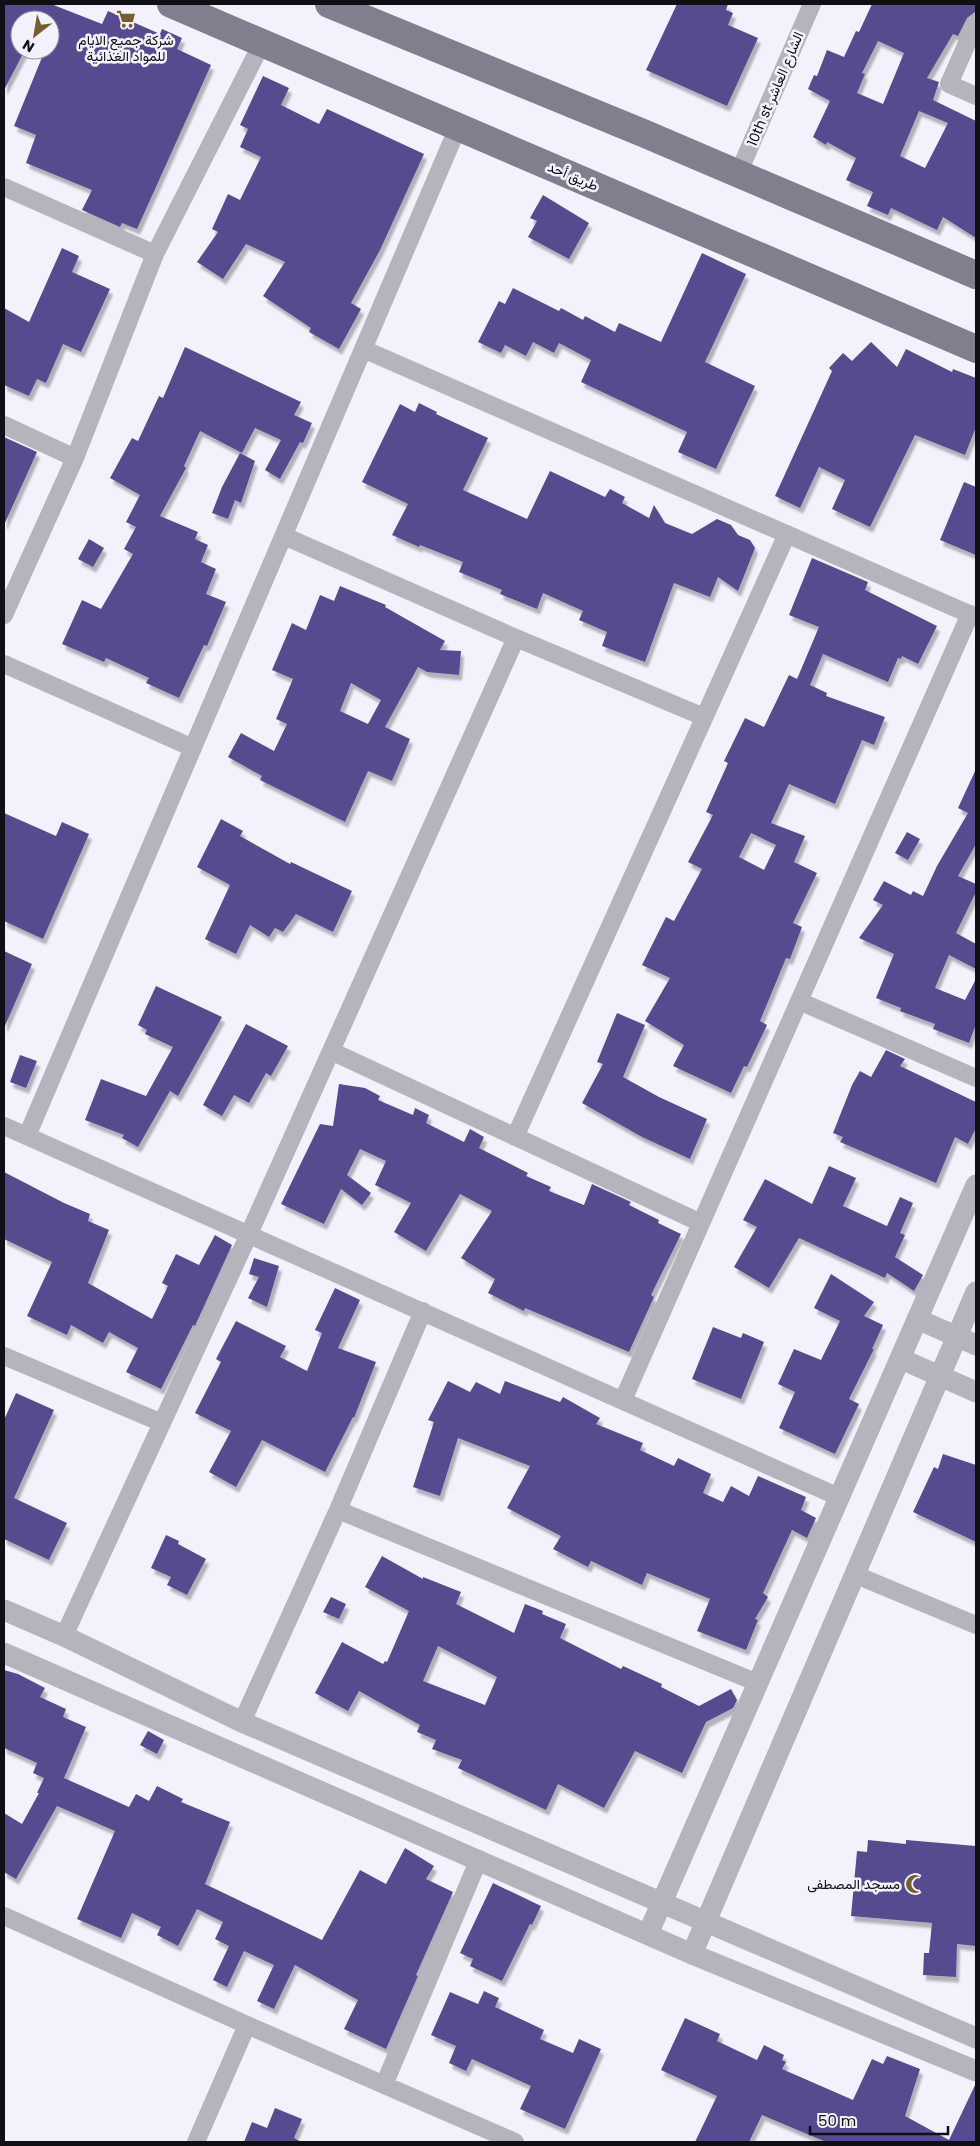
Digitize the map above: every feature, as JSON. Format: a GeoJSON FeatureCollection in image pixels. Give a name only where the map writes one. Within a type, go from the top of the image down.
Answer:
{"type":"FeatureCollection","features":[{"type":"Feature","properties":{"kind":"main road","name":"طريق أحد"},"geometry":{"type":"LineString","coordinates":[[170,4],[976,349]]}},
{"type":"Feature","properties":{"kind":"main road"},"geometry":{"type":"LineString","coordinates":[[329,4],[976,275]]}},
{"type":"Feature","properties":{"kind":"street","name":"10th st الشارع العاشر"},"geometry":{"type":"LineString","coordinates":[[738,174],[812,4]]}},
{"type":"Feature","properties":{"kind":"street"},"geometry":{"type":"LineString","coordinates":[[976,23],[949,84],[976,96]]}},
{"type":"Feature","properties":{"kind":"street"},"geometry":{"type":"LineString","coordinates":[[4,615],[75,458],[154,254],[262,43]]}},
{"type":"Feature","properties":{"kind":"street"},"geometry":{"type":"LineString","coordinates":[[27,1136],[458,127]]}},
{"type":"Feature","properties":{"kind":"street"},"geometry":{"type":"LineString","coordinates":[[4,187],[154,254]]}},
{"type":"Feature","properties":{"kind":"street"},"geometry":{"type":"LineString","coordinates":[[363,349],[973,615],[622,1400]]}},
{"type":"Feature","properties":{"kind":"street"},"geometry":{"type":"LineString","coordinates":[[4,425],[75,458]]}},
{"type":"Feature","properties":{"kind":"street"},"geometry":{"type":"LineString","coordinates":[[515,1137],[787,534]]}},
{"type":"Feature","properties":{"kind":"street"},"geometry":{"type":"LineString","coordinates":[[284,536],[516,638],[704,717]]}},
{"type":"Feature","properties":{"kind":"street"},"geometry":{"type":"LineString","coordinates":[[64,1636],[249,1234],[516,638]]}},
{"type":"Feature","properties":{"kind":"street"},"geometry":{"type":"LineString","coordinates":[[4,664],[193,748]]}},
{"type":"Feature","properties":{"kind":"street"},"geometry":{"type":"LineString","coordinates":[[800,1001],[976,1078]]}},
{"type":"Feature","properties":{"kind":"street"},"geometry":{"type":"LineString","coordinates":[[331,1051],[701,1223]]}},
{"type":"Feature","properties":{"kind":"street"},"geometry":{"type":"LineString","coordinates":[[4,1126],[840,1498]]}},
{"type":"Feature","properties":{"kind":"street"},"geometry":{"type":"LineString","coordinates":[[648,1934],[976,1185]]}},
{"type":"Feature","properties":{"kind":"street"},"geometry":{"type":"LineString","coordinates":[[692,1954],[976,1292]]}},
{"type":"Feature","properties":{"kind":"street"},"geometry":{"type":"LineString","coordinates":[[242,1722],[338,1510],[423,1311]]}},
{"type":"Feature","properties":{"kind":"street"},"geometry":{"type":"LineString","coordinates":[[917,1320],[976,1345]]}},
{"type":"Feature","properties":{"kind":"street"},"geometry":{"type":"LineString","coordinates":[[4,1356],[162,1423]]}},
{"type":"Feature","properties":{"kind":"street"},"geometry":{"type":"LineString","coordinates":[[901,1359],[976,1392]]}},
{"type":"Feature","properties":{"kind":"street"},"geometry":{"type":"LineString","coordinates":[[338,1510],[758,1683]]}},
{"type":"Feature","properties":{"kind":"street"},"geometry":{"type":"LineString","coordinates":[[856,1574],[976,1625]]}},
{"type":"Feature","properties":{"kind":"street"},"geometry":{"type":"LineString","coordinates":[[4,1610],[64,1636],[242,1722],[976,2038]]}},
{"type":"Feature","properties":{"kind":"street"},"geometry":{"type":"LineString","coordinates":[[4,1652],[692,1954],[976,2071]]}},
{"type":"Feature","properties":{"kind":"street"},"geometry":{"type":"LineString","coordinates":[[384,2085],[479,1859]]}},
{"type":"Feature","properties":{"kind":"street"},"geometry":{"type":"LineString","coordinates":[[4,1916],[515,2142]]}},
{"type":"Feature","properties":{"kind":"street"},"geometry":{"type":"LineString","coordinates":[[196,2142],[247,2025]]}},
{"type":"Feature","properties":{"kind":"building"},"geometry":{"type":"Polygon","coordinates":[[[4,4],[51,4],[102,24],[108,11],[160,34],[162,29],[182,38],[177,49],[211,65],[137,229],[122,223],[120,227],[82,210],[92,190],[26,163],[36,135],[14,126],[41,60],[60,60],[60,10],[10,10],[10,60],[20,60],[4,90],[4,4]]]}},
{"type":"Feature","properties":{"kind":"building"},"geometry":{"type":"Polygon","coordinates":[[[677,4],[728,4],[726,10],[733,13],[728,25],[758,38],[727,106],[646,70],[677,4]]]}},
{"type":"Feature","properties":{"kind":"building"},"geometry":{"type":"Polygon","coordinates":[[[872,4],[976,4],[975,12],[967,18],[958,36],[953,34],[927,78],[939,82],[933,100],[976,121],[976,238],[943,217],[937,230],[891,208],[888,215],[867,206],[873,192],[846,180],[856,158],[827,142],[826,145],[813,137],[830,101],[808,89],[814,75],[817,76],[827,50],[844,57],[856,31],[859,32],[872,4]],[[878,41],[862,73],[865,74],[857,93],[883,104],[904,53],[878,41]],[[919,111],[900,156],[925,168],[948,123],[919,111]]]}},
{"type":"Feature","properties":{"kind":"building"},"geometry":{"type":"Polygon","coordinates":[[[263,76],[289,88],[281,105],[319,124],[327,109],[424,154],[380,250],[351,303],[361,309],[339,349],[309,332],[311,328],[263,296],[285,262],[246,244],[223,279],[197,262],[218,232],[212,229],[228,194],[240,200],[261,157],[240,147],[248,129],[240,125],[263,76]]]}},
{"type":"Feature","properties":{"kind":"building"},"geometry":{"type":"Polygon","coordinates":[[[543,195],[589,223],[569,259],[528,237],[537,221],[530,218],[543,195]]]}},
{"type":"Feature","properties":{"kind":"building"},"geometry":{"type":"Polygon","coordinates":[[[62,248],[79,256],[72,272],[110,289],[81,352],[63,344],[46,383],[37,379],[29,396],[4,385],[4,308],[29,322],[62,248]]]}},
{"type":"Feature","properties":{"kind":"building"},"geometry":{"type":"Polygon","coordinates":[[[702,253],[746,274],[705,362],[755,386],[716,469],[678,452],[687,432],[581,382],[591,360],[559,343],[554,353],[533,342],[526,356],[505,345],[501,353],[478,342],[499,301],[505,304],[513,288],[559,311],[561,308],[583,320],[585,316],[615,332],[619,323],[661,342],[702,253]]]}},
{"type":"Feature","properties":{"kind":"building"},"geometry":{"type":"Polygon","coordinates":[[[871,342],[897,367],[906,349],[952,372],[953,369],[976,378],[976,427],[965,455],[915,435],[870,527],[832,509],[845,480],[819,467],[800,508],[775,496],[832,371],[829,368],[843,353],[852,361],[871,342]]]}},
{"type":"Feature","properties":{"kind":"building"},"geometry":{"type":"Polygon","coordinates":[[[185,347],[301,402],[294,415],[312,423],[303,443],[300,442],[280,479],[265,470],[281,440],[255,428],[242,453],[200,431],[184,466],[186,468],[160,516],[198,532],[195,539],[208,545],[201,562],[216,569],[206,594],[226,602],[207,646],[204,645],[179,698],[146,683],[149,678],[106,658],[104,662],[62,644],[82,600],[101,609],[133,554],[124,549],[136,527],[126,522],[140,495],[110,478],[132,438],[138,441],[159,396],[163,398],[185,347]]]}},
{"type":"Feature","properties":{"kind":"building"},"geometry":{"type":"Polygon","coordinates":[[[419,403],[437,412],[436,414],[488,438],[463,490],[527,519],[550,471],[605,497],[610,489],[625,497],[622,503],[649,518],[654,505],[665,523],[692,534],[717,519],[731,525],[738,535],[750,540],[755,548],[738,591],[718,577],[710,597],[674,583],[645,662],[602,646],[607,632],[579,620],[583,611],[543,593],[537,609],[500,594],[502,590],[459,572],[463,562],[420,545],[419,547],[392,535],[408,504],[362,482],[400,404],[415,412],[419,403]]]}},
{"type":"Feature","properties":{"kind":"building"},"geometry":{"type":"Polygon","coordinates":[[[4,437],[37,452],[4,525],[4,437]]]}},
{"type":"Feature","properties":{"kind":"building"},"geometry":{"type":"Polygon","coordinates":[[[240,453],[255,461],[241,503],[235,500],[228,519],[212,513],[222,487],[240,453]]]}},
{"type":"Feature","properties":{"kind":"building"},"geometry":{"type":"Polygon","coordinates":[[[964,482],[976,487],[976,555],[940,540],[964,482]]]}},
{"type":"Feature","properties":{"kind":"building"},"geometry":{"type":"Polygon","coordinates":[[[89,539],[104,548],[93,567],[78,559],[89,539]]]}},
{"type":"Feature","properties":{"kind":"building"},"geometry":{"type":"Polygon","coordinates":[[[812,558],[868,582],[865,590],[937,626],[918,664],[902,656],[901,659],[898,658],[888,682],[823,654],[810,685],[827,693],[826,696],[885,717],[874,745],[862,740],[835,804],[789,784],[771,823],[805,836],[794,862],[817,873],[793,923],[802,927],[790,959],[786,958],[760,1021],[767,1025],[747,1067],[744,1066],[731,1093],[673,1066],[684,1045],[645,1021],[670,978],[642,965],[666,917],[674,921],[702,869],[688,862],[713,815],[706,812],[728,763],[724,761],[745,718],[764,727],[789,675],[797,679],[819,627],[789,615],[812,558]],[[751,833],[739,857],[764,870],[776,845],[751,833]]]}},
{"type":"Feature","properties":{"kind":"building"},"geometry":{"type":"Polygon","coordinates":[[[340,586],[386,605],[385,607],[445,641],[440,650],[461,651],[459,675],[427,672],[418,667],[385,727],[410,739],[392,781],[368,771],[345,822],[260,780],[262,776],[228,757],[241,733],[274,751],[287,724],[276,719],[293,679],[272,670],[292,623],[306,630],[320,595],[334,601],[340,586]],[[351,683],[340,711],[368,724],[381,700],[351,683]]]}},
{"type":"Feature","properties":{"kind":"building"},"geometry":{"type":"Polygon","coordinates":[[[976,769],[976,844],[958,876],[976,884],[976,892],[956,933],[976,944],[976,969],[949,955],[935,988],[965,1000],[976,979],[976,1024],[969,1043],[933,1029],[935,1024],[900,1011],[901,1008],[876,998],[894,954],[859,938],[883,905],[873,900],[884,881],[911,895],[913,891],[923,896],[937,866],[968,813],[958,808],[976,769]]]}},
{"type":"Feature","properties":{"kind":"building"},"geometry":{"type":"Polygon","coordinates":[[[4,813],[56,836],[62,822],[89,834],[43,939],[4,921],[4,813]]]}},
{"type":"Feature","properties":{"kind":"building"},"geometry":{"type":"Polygon","coordinates":[[[221,819],[243,831],[240,836],[290,864],[291,862],[352,891],[333,932],[296,914],[283,932],[275,928],[269,937],[250,925],[236,954],[205,939],[230,885],[197,867],[221,819]]]}},
{"type":"Feature","properties":{"kind":"building"},"geometry":{"type":"Polygon","coordinates":[[[907,832],[920,839],[908,860],[895,853],[907,832]]]}},
{"type":"Feature","properties":{"kind":"building"},"geometry":{"type":"Polygon","coordinates":[[[4,951],[32,964],[4,1028],[4,951]]]}},
{"type":"Feature","properties":{"kind":"building"},"geometry":{"type":"Polygon","coordinates":[[[156,986],[222,1017],[178,1096],[170,1091],[138,1147],[122,1138],[124,1135],[85,1120],[101,1079],[146,1096],[173,1047],[145,1034],[147,1030],[138,1025],[156,986]]]}},
{"type":"Feature","properties":{"kind":"building"},"geometry":{"type":"Polygon","coordinates":[[[617,1013],[645,1025],[623,1077],[659,1097],[707,1119],[690,1159],[642,1137],[582,1103],[603,1064],[597,1062],[617,1013]]]}},
{"type":"Feature","properties":{"kind":"building"},"geometry":{"type":"Polygon","coordinates":[[[246,1024],[288,1046],[271,1076],[266,1073],[249,1103],[234,1095],[222,1116],[203,1105],[246,1024]]]}},
{"type":"Feature","properties":{"kind":"building"},"geometry":{"type":"Polygon","coordinates":[[[886,1050],[905,1059],[900,1066],[976,1102],[976,1128],[968,1144],[955,1137],[936,1183],[840,1142],[843,1137],[833,1133],[852,1085],[860,1071],[871,1077],[886,1050]]]}},
{"type":"Feature","properties":{"kind":"building"},"geometry":{"type":"Polygon","coordinates":[[[20,1055],[37,1061],[26,1088],[10,1082],[20,1055]]]}},
{"type":"Feature","properties":{"kind":"building"},"geometry":{"type":"Polygon","coordinates":[[[339,1084],[365,1088],[380,1096],[378,1100],[413,1115],[415,1108],[429,1115],[426,1123],[464,1142],[470,1129],[484,1137],[479,1148],[528,1173],[526,1176],[551,1187],[549,1191],[584,1205],[592,1184],[631,1202],[629,1205],[659,1220],[658,1223],[681,1234],[651,1295],[654,1297],[629,1352],[525,1308],[524,1311],[488,1293],[495,1279],[461,1258],[492,1211],[460,1194],[426,1251],[394,1232],[411,1203],[375,1185],[386,1161],[360,1149],[347,1175],[371,1193],[362,1205],[341,1189],[324,1224],[281,1204],[320,1124],[333,1126],[339,1084]]]}},
{"type":"Feature","properties":{"kind":"building"},"geometry":{"type":"Polygon","coordinates":[[[829,1166],[856,1178],[843,1206],[887,1226],[900,1197],[913,1203],[900,1233],[905,1235],[895,1257],[923,1275],[914,1291],[887,1273],[885,1278],[799,1238],[769,1288],[734,1267],[757,1227],[743,1220],[765,1179],[812,1204],[829,1166]]]}},
{"type":"Feature","properties":{"kind":"building"},"geometry":{"type":"Polygon","coordinates":[[[4,1172],[64,1203],[90,1214],[88,1221],[109,1230],[88,1283],[152,1319],[168,1286],[162,1283],[176,1254],[199,1265],[215,1235],[232,1245],[195,1326],[193,1325],[161,1389],[126,1372],[138,1348],[109,1332],[103,1343],[71,1325],[67,1335],[27,1316],[52,1262],[4,1239],[4,1172]]]}},
{"type":"Feature","properties":{"kind":"building"},"geometry":{"type":"Polygon","coordinates":[[[254,1258],[279,1266],[267,1307],[248,1298],[259,1277],[249,1274],[254,1258]]]}},
{"type":"Feature","properties":{"kind":"building"},"geometry":{"type":"Polygon","coordinates":[[[831,1274],[874,1302],[864,1316],[883,1325],[872,1349],[874,1349],[849,1399],[859,1404],[835,1454],[779,1428],[795,1392],[778,1384],[794,1349],[821,1360],[840,1321],[814,1308],[831,1274]]]}},
{"type":"Feature","properties":{"kind":"building"},"geometry":{"type":"Polygon","coordinates":[[[335,1288],[360,1300],[338,1348],[376,1362],[354,1418],[325,1472],[262,1440],[236,1487],[209,1472],[231,1431],[195,1413],[221,1362],[216,1359],[236,1321],[286,1346],[280,1357],[307,1371],[322,1333],[315,1330],[335,1288]]]}},
{"type":"Feature","properties":{"kind":"building"},"geometry":{"type":"Polygon","coordinates":[[[713,1327],[741,1338],[743,1333],[764,1342],[741,1399],[692,1379],[713,1327]]]}},
{"type":"Feature","properties":{"kind":"building"},"geometry":{"type":"Polygon","coordinates":[[[448,1381],[470,1392],[476,1382],[500,1394],[505,1381],[560,1402],[563,1397],[600,1418],[596,1424],[643,1443],[640,1450],[674,1466],[678,1458],[711,1474],[703,1493],[723,1502],[731,1486],[749,1496],[758,1476],[806,1497],[801,1510],[816,1518],[807,1538],[792,1530],[763,1593],[768,1597],[755,1619],[758,1620],[746,1650],[697,1631],[710,1599],[647,1573],[642,1585],[591,1561],[588,1567],[553,1549],[561,1536],[507,1508],[530,1466],[458,1438],[440,1496],[413,1487],[434,1422],[428,1420],[448,1381]]]}},
{"type":"Feature","properties":{"kind":"building"},"geometry":{"type":"Polygon","coordinates":[[[16,1393],[54,1410],[14,1498],[67,1523],[49,1560],[4,1539],[4,1420],[16,1393]]]}},
{"type":"Feature","properties":{"kind":"building"},"geometry":{"type":"Polygon","coordinates":[[[943,1454],[976,1465],[976,1542],[913,1512],[934,1467],[938,1469],[943,1454]]]}},
{"type":"Feature","properties":{"kind":"building"},"geometry":{"type":"Polygon","coordinates":[[[166,1535],[179,1541],[178,1544],[206,1559],[187,1595],[167,1585],[171,1577],[151,1568],[166,1535]]]}},
{"type":"Feature","properties":{"kind":"building"},"geometry":{"type":"Polygon","coordinates":[[[382,1556],[423,1579],[423,1577],[461,1592],[456,1604],[514,1633],[525,1604],[543,1611],[542,1614],[566,1624],[560,1638],[621,1669],[623,1666],[662,1684],[661,1687],[699,1706],[731,1689],[737,1700],[733,1708],[706,1722],[682,1773],[635,1751],[604,1808],[558,1784],[546,1810],[458,1768],[462,1760],[432,1749],[436,1740],[417,1732],[420,1725],[359,1691],[348,1711],[315,1693],[342,1642],[383,1664],[385,1661],[387,1662],[409,1611],[365,1587],[382,1556]],[[438,1646],[423,1681],[485,1705],[497,1677],[438,1646]]]}},
{"type":"Feature","properties":{"kind":"building"},"geometry":{"type":"Polygon","coordinates":[[[331,1597],[346,1604],[339,1619],[323,1612],[331,1597]]]}},
{"type":"Feature","properties":{"kind":"building"},"geometry":{"type":"Polygon","coordinates":[[[4,1670],[18,1674],[45,1688],[40,1697],[66,1709],[63,1717],[86,1727],[64,1778],[129,1807],[136,1794],[149,1801],[157,1786],[183,1799],[181,1802],[230,1822],[205,1884],[322,1940],[360,1870],[386,1884],[405,1848],[434,1866],[426,1879],[453,1892],[386,2049],[344,2029],[358,2000],[295,1965],[274,2009],[257,2001],[274,1965],[244,1951],[227,1987],[213,1980],[229,1946],[215,1939],[223,1922],[197,1909],[178,1946],[157,1935],[161,1927],[132,1913],[121,1938],[77,1919],[115,1831],[57,1806],[16,1879],[4,1872],[4,1813],[22,1824],[39,1793],[37,1793],[44,1778],[33,1773],[37,1763],[4,1748],[4,1670]]]}},
{"type":"Feature","properties":{"kind":"building"},"geometry":{"type":"Polygon","coordinates":[[[148,1731],[164,1740],[157,1754],[140,1745],[148,1731]]]}},
{"type":"Feature","properties":{"kind":"building","name":"مسجد المصطفى"},"geometry":{"type":"Polygon","coordinates":[[[868,1840],[906,1844],[906,1840],[976,1846],[976,1946],[957,1944],[956,1977],[923,1975],[924,1953],[929,1953],[932,1923],[851,1916],[857,1851],[867,1852],[868,1840]]]}},
{"type":"Feature","properties":{"kind":"building"},"geometry":{"type":"Polygon","coordinates":[[[493,1883],[541,1906],[502,1981],[470,1966],[473,1959],[460,1953],[493,1883]]]}},
{"type":"Feature","properties":{"kind":"building"},"geometry":{"type":"Polygon","coordinates":[[[484,1991],[499,1998],[495,2007],[544,2030],[540,2039],[573,2053],[579,2039],[601,2049],[565,2129],[520,2109],[531,2086],[472,2059],[466,2071],[449,2063],[456,2046],[431,2035],[450,1992],[478,2004],[484,1991]]]}},
{"type":"Feature","properties":{"kind":"building"},"geometry":{"type":"Polygon","coordinates":[[[685,2018],[720,2034],[717,2041],[757,2060],[764,2045],[784,2055],[782,2060],[786,2062],[782,2069],[853,2100],[872,2059],[883,2064],[887,2056],[920,2069],[905,2116],[949,2140],[976,2083],[976,2142],[826,2142],[762,2115],[749,2142],[695,2142],[717,2096],[661,2070],[685,2018]]]}},
{"type":"Feature","properties":{"kind":"building"},"geometry":{"type":"Polygon","coordinates":[[[275,2108],[302,2119],[294,2138],[301,2142],[244,2142],[252,2122],[267,2128],[275,2108]]]}},
{"type":"Feature","properties":{"kind":"place","name":"شركة جميع الايام للمواد الغذائية"},"geometry":{"type":"Point","coordinates":[126,19]}},
{"type":"Feature","properties":{"kind":"place","name":"مسجد المصطفى"},"geometry":{"type":"Point","coordinates":[915,1884]}}]}
